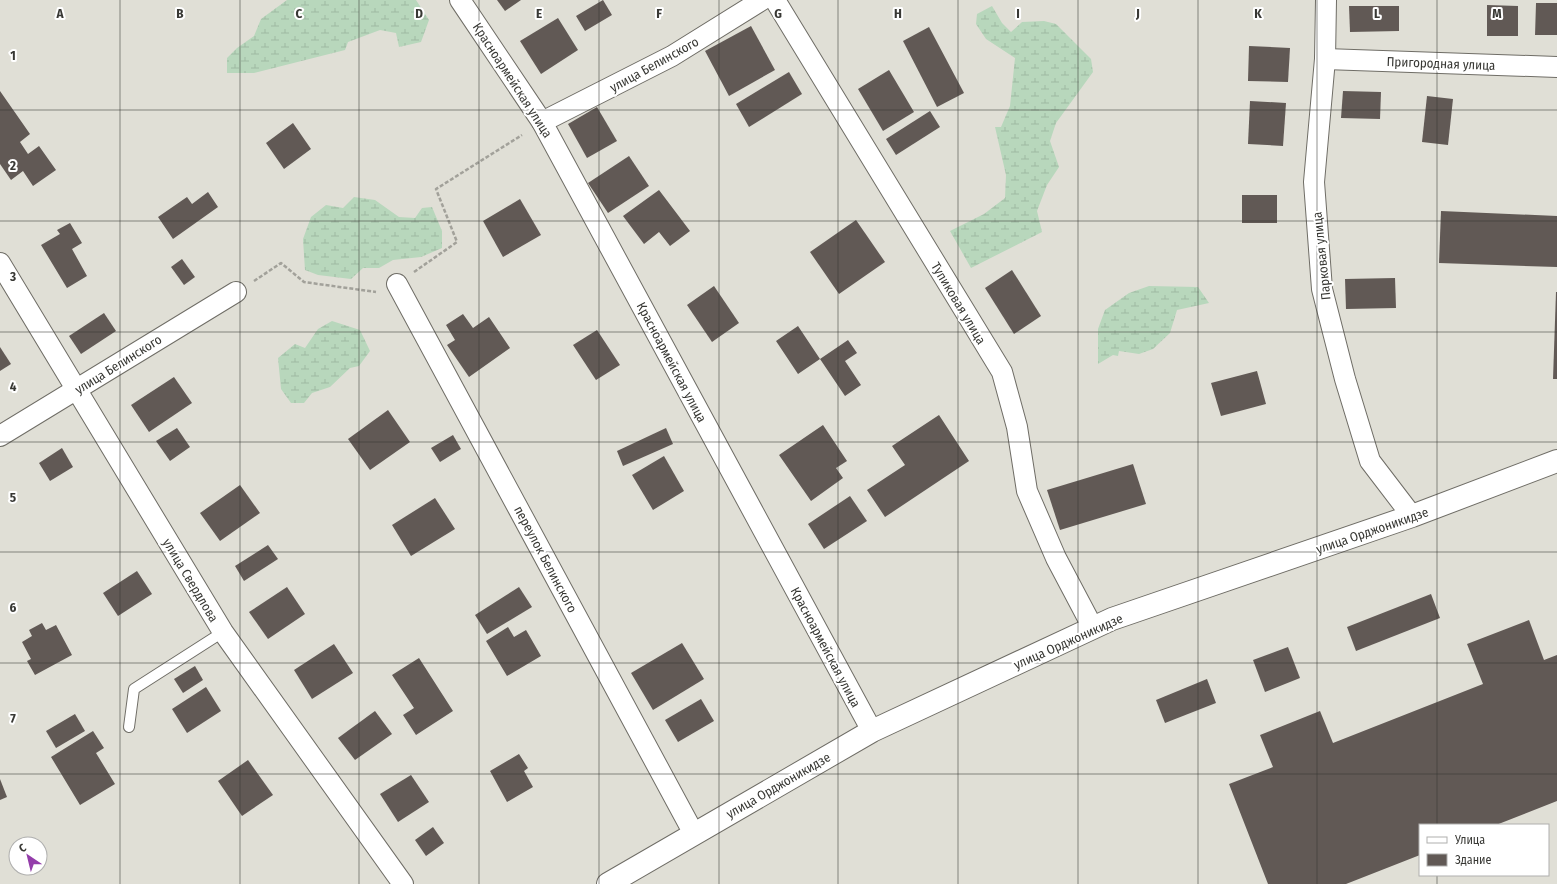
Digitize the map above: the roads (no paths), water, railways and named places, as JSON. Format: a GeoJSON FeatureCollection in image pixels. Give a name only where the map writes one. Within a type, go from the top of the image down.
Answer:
{"type":"FeatureCollection","features":[{"type":"Feature","properties":{"kind":"main road","name":"улица Орджоникидзе"},"geometry":{"type":"LineString","coordinates":[[608,884],[872,731],[1112,619],[1412,516],[1557,461]]}},
{"type":"Feature","properties":{"kind":"street","name":"Красноармейская улица"},"geometry":{"type":"LineString","coordinates":[[460,0],[542,122],[872,731]]}},
{"type":"Feature","properties":{"kind":"street","name":"улица Белинского"},"geometry":{"type":"LineString","coordinates":[[542,122],[672,56],[762,0]]}},
{"type":"Feature","properties":{"kind":"street","name":"Тупиковая улица"},"geometry":{"type":"LineString","coordinates":[[774,0],[1002,372],[1017,427],[1027,491],[1056,558],[1093,628]]}},
{"type":"Feature","properties":{"kind":"street","name":"Парковая улица"},"geometry":{"type":"LineString","coordinates":[[1326,0],[1325,59],[1314,182],[1322,289],[1345,380],[1370,461],[1412,516]]}},
{"type":"Feature","properties":{"kind":"street","name":"Пригородная улица"},"geometry":{"type":"LineString","coordinates":[[1325,59],[1557,67]]}},
{"type":"Feature","properties":{"kind":"street","name":"улица Свердлова"},"geometry":{"type":"LineString","coordinates":[[0,263],[223,632],[402,884]]}},
{"type":"Feature","properties":{"kind":"street","name":"переулок Белинского"},"geometry":{"type":"LineString","coordinates":[[397,284],[694,834]]}},
{"type":"Feature","properties":{"kind":"street","name":"улица Белинского"},"geometry":{"type":"LineString","coordinates":[[0,436],[236,292]]}},
{"type":"Feature","properties":{"kind":"lane"},"geometry":{"type":"LineString","coordinates":[[129,727],[134,689],[223,632]]}}]}
